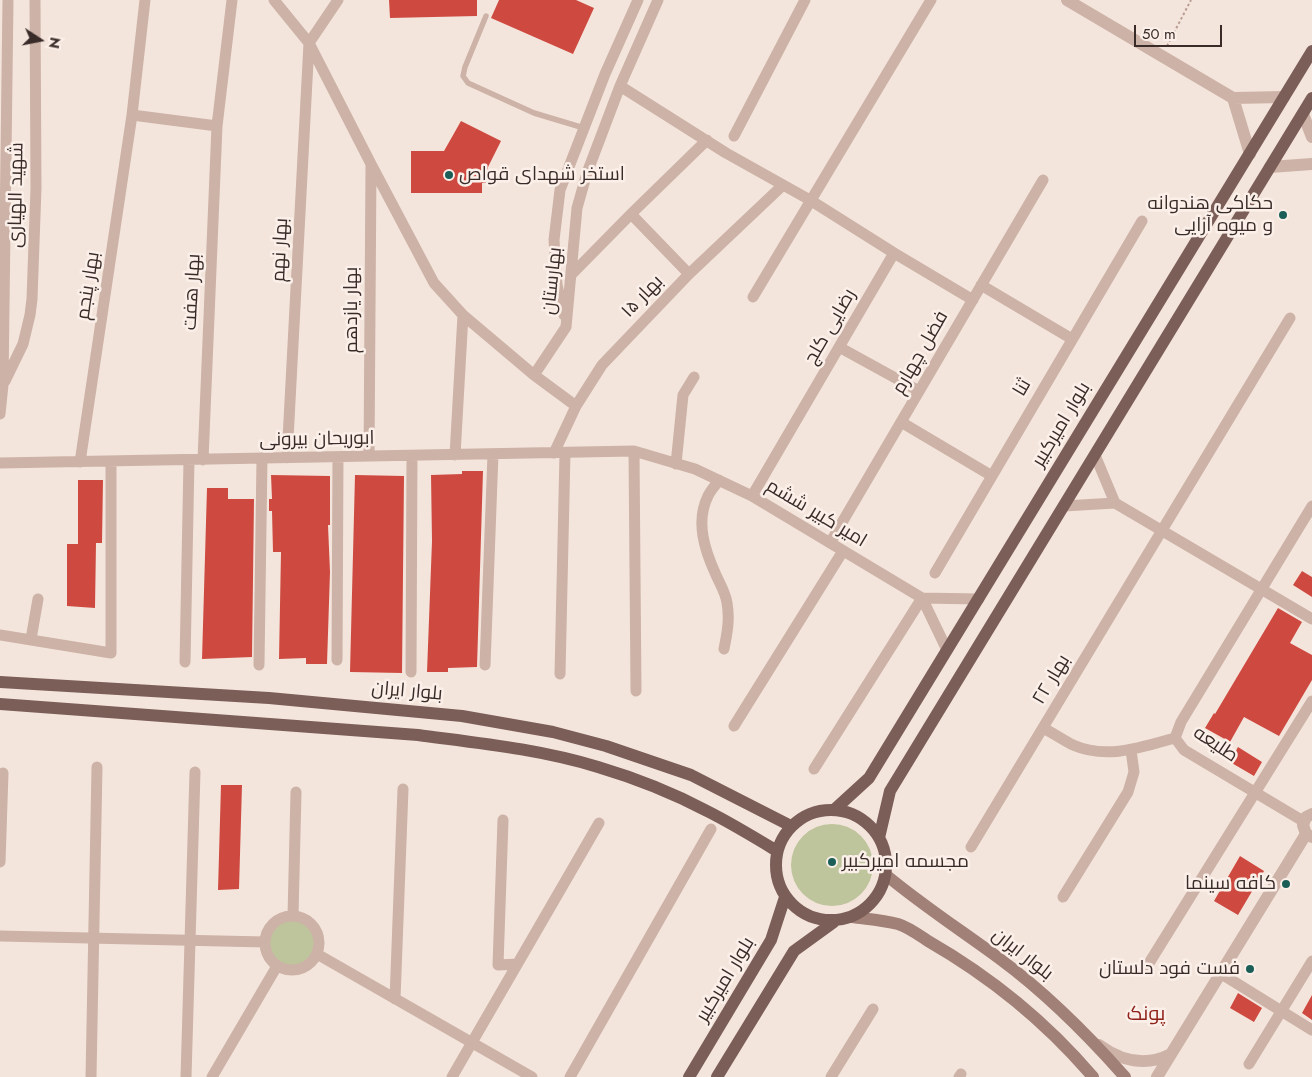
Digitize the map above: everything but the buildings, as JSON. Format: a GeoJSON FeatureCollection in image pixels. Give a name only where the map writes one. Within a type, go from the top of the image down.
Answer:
{"type":"FeatureCollection","features":[{"type":"Feature","properties":{"kind":"main road","name":"بلوار امیرکبیر"},"geometry":{"type":"LineString","coordinates":[[834,810],[869,778],[1312,51]]}},
{"type":"Feature","properties":{"kind":"main road"},"geometry":{"type":"LineString","coordinates":[[879,838],[890,791],[1312,98]]}},
{"type":"Feature","properties":{"kind":"main road","name":"بلوار ایران"},"geometry":{"type":"LineString","coordinates":[[0,682],[269,698],[462,716],[554,732],[606,746],[691,775],[791,826]]}},
{"type":"Feature","properties":{"kind":"main road"},"geometry":{"type":"LineString","coordinates":[[0,704],[217,722],[418,735],[550,754],[598,767],[650,785],[708,811],[777,851]]}},
{"type":"Feature","properties":{"kind":"main road"},"geometry":{"type":"LineString","coordinates":[[717,1077],[794,952],[834,922],[852,917],[868,907],[880,892],[886,874],[886,856],[879,838],[868,824],[852,814],[834,810],[818,811],[803,817],[791,826],[777,851],[776,875],[785,897],[798,911],[815,919],[834,922]]}},
{"type":"Feature","properties":{"kind":"main road","name":"بلوار ایران"},"geometry":{"type":"LineString","coordinates":[[886,874],[916,900],[1001,959],[1094,1042],[1125,1077]]}},
{"type":"Feature","properties":{"kind":"main road","name":"بلوار امیرکبیر"},"geometry":{"type":"LineString","coordinates":[[689,1077],[771,940],[785,897]]}},
{"type":"Feature","properties":{"kind":"main road"},"geometry":{"type":"LineString","coordinates":[[852,917],[899,924],[949,953],[986,978],[1031,1016],[1077,1058],[1093,1077]]}},
{"type":"Feature","properties":{"kind":"street","name":"شهید الهیاری"},"geometry":{"type":"LineString","coordinates":[[0,414],[3,385],[8,0]]}},
{"type":"Feature","properties":{"kind":"street","name":"شهید الهیاری"},"geometry":{"type":"LineString","coordinates":[[3,385],[23,344],[32,299],[36,188],[35,0]]}},
{"type":"Feature","properties":{"kind":"street","name":"بهار پنجم"},"geometry":{"type":"LineString","coordinates":[[80,462],[132,115],[145,0]]}},
{"type":"Feature","properties":{"kind":"street","name":"بهار هفت"},"geometry":{"type":"LineString","coordinates":[[203,460],[217,126],[232,0]]}},
{"type":"Feature","properties":{"kind":"street"},"geometry":{"type":"LineString","coordinates":[[274,0],[309,44],[370,164],[434,283],[463,315],[534,375],[576,406]]}},
{"type":"Feature","properties":{"kind":"street"},"geometry":{"type":"LineString","coordinates":[[309,44],[338,0]]}},
{"type":"Feature","properties":{"kind":"street","name":"بهارستان"},"geometry":{"type":"LineString","coordinates":[[566,327],[557,285],[554,240],[560,190],[605,74],[638,0]]}},
{"type":"Feature","properties":{"kind":"street","name":"بهارستان"},"geometry":{"type":"LineString","coordinates":[[566,327],[577,208],[587,173],[620,86],[658,0]]}},
{"type":"Feature","properties":{"kind":"street"},"geometry":{"type":"LineString","coordinates":[[734,136],[805,0]]}},
{"type":"Feature","properties":{"kind":"street"},"geometry":{"type":"LineString","coordinates":[[753,297],[931,0]]}},
{"type":"Feature","properties":{"kind":"street"},"geometry":{"type":"LineString","coordinates":[[1067,0],[1161,57],[1234,98],[1284,97]]}},
{"type":"Feature","properties":{"kind":"street","name":"بهار نهم"},"geometry":{"type":"LineString","coordinates":[[287,458],[309,44]]}},
{"type":"Feature","properties":{"kind":"street"},"geometry":{"type":"LineString","coordinates":[[620,86],[973,300]]}},
{"type":"Feature","properties":{"kind":"street"},"geometry":{"type":"LineString","coordinates":[[1234,98],[1250,154]]}},
{"type":"Feature","properties":{"kind":"street"},"geometry":{"type":"LineString","coordinates":[[1302,114],[1312,137]]}},
{"type":"Feature","properties":{"kind":"street"},"geometry":{"type":"LineString","coordinates":[[132,115],[217,126]]}},
{"type":"Feature","properties":{"kind":"street"},"geometry":{"type":"LineString","coordinates":[[572,274],[630,214],[707,140]]}},
{"type":"Feature","properties":{"kind":"street","name":"بهار یازدهم"},"geometry":{"type":"LineString","coordinates":[[369,456],[370,164]]}},
{"type":"Feature","properties":{"kind":"street"},"geometry":{"type":"LineString","coordinates":[[1270,167],[1312,164]]}},
{"type":"Feature","properties":{"kind":"street","name":"فضل چهارم"},"geometry":{"type":"LineString","coordinates":[[830,543],[1043,180]]}},
{"type":"Feature","properties":{"kind":"street","name":"بهار ۱۵"},"geometry":{"type":"LineString","coordinates":[[560,453],[576,406],[602,365],[689,274],[783,185]]}},
{"type":"Feature","properties":{"kind":"street"},"geometry":{"type":"LineString","coordinates":[[630,214],[689,274]]}},
{"type":"Feature","properties":{"kind":"street","name":"ثنا"},"geometry":{"type":"LineString","coordinates":[[936,573],[1142,221]]}},
{"type":"Feature","properties":{"kind":"street","name":"رضایی کلج"},"geometry":{"type":"LineString","coordinates":[[752,496],[894,253]]}},
{"type":"Feature","properties":{"kind":"street"},"geometry":{"type":"LineString","coordinates":[[981,285],[1072,339]]}},
{"type":"Feature","properties":{"kind":"street"},"geometry":{"type":"LineString","coordinates":[[455,455],[463,315]]}},
{"type":"Feature","properties":{"kind":"street","name":"بهار ۲۲"},"geometry":{"type":"LineString","coordinates":[[971,847],[1290,318]]}},
{"type":"Feature","properties":{"kind":"street"},"geometry":{"type":"LineString","coordinates":[[534,375],[566,327]]}},
{"type":"Feature","properties":{"kind":"street"},"geometry":{"type":"LineString","coordinates":[[839,347],[919,391]]}},
{"type":"Feature","properties":{"kind":"street"},"geometry":{"type":"LineString","coordinates":[[676,464],[683,395],[694,377]]}},
{"type":"Feature","properties":{"kind":"street"},"geometry":{"type":"LineString","coordinates":[[901,422],[992,476]]}},
{"type":"Feature","properties":{"kind":"street"},"geometry":{"type":"LineString","coordinates":[[634,451],[636,691]]}},
{"type":"Feature","properties":{"kind":"street","name":"ابوریحان بیرونی"},"geometry":{"type":"LineString","coordinates":[[0,463],[634,451]]}},
{"type":"Feature","properties":{"kind":"street","name":"امیر کبیر ششم"},"geometry":{"type":"LineString","coordinates":[[634,451],[696,469],[752,496],[922,598]]}},
{"type":"Feature","properties":{"kind":"street"},"geometry":{"type":"LineString","coordinates":[[560,453],[560,674]]}},
{"type":"Feature","properties":{"kind":"street"},"geometry":{"type":"LineString","coordinates":[[485,664],[493,454]]}},
{"type":"Feature","properties":{"kind":"street"},"geometry":{"type":"LineString","coordinates":[[1095,455],[1115,503]]}},
{"type":"Feature","properties":{"kind":"street"},"geometry":{"type":"LineString","coordinates":[[411,672],[412,456]]}},
{"type":"Feature","properties":{"kind":"street"},"geometry":{"type":"LineString","coordinates":[[337,660],[338,457]]}},
{"type":"Feature","properties":{"kind":"street"},"geometry":{"type":"LineString","coordinates":[[259,665],[262,458]]}},
{"type":"Feature","properties":{"kind":"street"},"geometry":{"type":"LineString","coordinates":[[185,662],[189,460]]}},
{"type":"Feature","properties":{"kind":"street"},"geometry":{"type":"LineString","coordinates":[[0,635],[111,653],[110,461]]}},
{"type":"Feature","properties":{"kind":"street"},"geometry":{"type":"LineString","coordinates":[[719,480],[708,496],[702,524],[703,538],[711,564],[727,602],[728,628],[724,650]]}},
{"type":"Feature","properties":{"kind":"street"},"geometry":{"type":"LineString","coordinates":[[1064,506],[1115,503],[1312,619]]}},
{"type":"Feature","properties":{"kind":"street"},"geometry":{"type":"LineString","coordinates":[[1175,738],[1181,722],[1312,506]]}},
{"type":"Feature","properties":{"kind":"street"},"geometry":{"type":"LineString","coordinates":[[734,726],[843,550]]}},
{"type":"Feature","properties":{"kind":"street"},"geometry":{"type":"LineString","coordinates":[[922,598],[979,599]]}},
{"type":"Feature","properties":{"kind":"street"},"geometry":{"type":"LineString","coordinates":[[922,598],[947,650]]}},
{"type":"Feature","properties":{"kind":"street"},"geometry":{"type":"LineString","coordinates":[[814,769],[922,598]]}},
{"type":"Feature","properties":{"kind":"street"},"geometry":{"type":"LineString","coordinates":[[31,639],[38,599]]}},
{"type":"Feature","properties":{"kind":"street"},"geometry":{"type":"LineString","coordinates":[[1146,968],[1312,701]]}},
{"type":"Feature","properties":{"kind":"street","name":"طلیعه"},"geometry":{"type":"LineString","coordinates":[[1043,728],[1074,745],[1099,752],[1131,750],[1175,738],[1184,750],[1256,792],[1308,826]]}},
{"type":"Feature","properties":{"kind":"street"},"geometry":{"type":"LineString","coordinates":[[1063,897],[1128,792],[1134,772],[1131,750]]}},
{"type":"Feature","properties":{"kind":"street"},"geometry":{"type":"LineString","coordinates":[[91,1077],[97,767]]}},
{"type":"Feature","properties":{"kind":"street"},"geometry":{"type":"LineString","coordinates":[[186,1077],[195,772]]}},
{"type":"Feature","properties":{"kind":"street"},"geometry":{"type":"LineString","coordinates":[[0,862],[3,773]]}},
{"type":"Feature","properties":{"kind":"street"},"geometry":{"type":"LineString","coordinates":[[395,999],[403,789]]}},
{"type":"Feature","properties":{"kind":"street"},"geometry":{"type":"LineString","coordinates":[[293,916],[296,792]]}},
{"type":"Feature","properties":{"kind":"street"},"geometry":{"type":"LineString","coordinates":[[503,820],[498,965],[517,964]]}},
{"type":"Feature","properties":{"kind":"street"},"geometry":{"type":"LineString","coordinates":[[452,1077],[599,823]]}},
{"type":"Feature","properties":{"kind":"street"},"geometry":{"type":"LineString","coordinates":[[1157,1077],[1308,826]]}},
{"type":"Feature","properties":{"kind":"street"},"geometry":{"type":"LineString","coordinates":[[570,1077],[711,829]]}},
{"type":"Feature","properties":{"kind":"street"},"geometry":{"type":"LineString","coordinates":[[293,916],[309,922],[315,928],[319,945],[317,954],[312,962],[295,970],[278,966],[266,951],[265,942],[271,927],[277,921],[284,917],[293,916]]}},
{"type":"Feature","properties":{"kind":"street"},"geometry":{"type":"LineString","coordinates":[[0,936],[265,942]]}},
{"type":"Feature","properties":{"kind":"street"},"geometry":{"type":"LineString","coordinates":[[317,954],[532,1077]]}},
{"type":"Feature","properties":{"kind":"street"},"geometry":{"type":"LineString","coordinates":[[1249,1064],[1312,961]]}},
{"type":"Feature","properties":{"kind":"street"},"geometry":{"type":"LineString","coordinates":[[212,1077],[278,966]]}},
{"type":"Feature","properties":{"kind":"street"},"geometry":{"type":"LineString","coordinates":[[1220,973],[1312,1030]]}},
{"type":"Feature","properties":{"kind":"street"},"geometry":{"type":"LineString","coordinates":[[831,1077],[873,1009]]}},
{"type":"Feature","properties":{"kind":"street"},"geometry":{"type":"LineString","coordinates":[[1094,1042],[1108,1052],[1141,1062],[1158,1061],[1171,1054]]}},
{"type":"Feature","properties":{"kind":"lane"},"geometry":{"type":"LineString","coordinates":[[486,16],[465,67],[463,76],[468,83],[534,113],[584,128]]}},
{"type":"Feature","properties":{"kind":"path"},"geometry":{"type":"LineString","coordinates":[[1161,57],[1190,0]]}},
{"type":"Feature","properties":{"kind":"green space"},"geometry":{"type":"Polygon","coordinates":[[[832,824],[848,827],[861,836],[870,849],[873,865],[870,881],[861,894],[848,903],[832,906],[816,903],[803,894],[794,881],[791,865],[794,849],[803,836],[816,827],[832,824]]]}},
{"type":"Feature","properties":{"kind":"green space"},"geometry":{"type":"Polygon","coordinates":[[[293,915],[311,925],[318,936],[319,942],[315,956],[305,967],[293,970],[281,967],[271,958],[266,947],[266,935],[275,924],[293,915]]]}},
{"type":"Feature","properties":{"kind":"place","name":"استخر شهدای قواص"},"geometry":{"type":"Point","coordinates":[449,175]}},
{"type":"Feature","properties":{"kind":"place","name":"حکاکی هندوانه و میوه آرایی"},"geometry":{"type":"Point","coordinates":[1283,215]}},
{"type":"Feature","properties":{"kind":"place","name":"مجسمه امیرکبیر"},"geometry":{"type":"Point","coordinates":[832,862]}},
{"type":"Feature","properties":{"kind":"place","name":"کافه سینما"},"geometry":{"type":"Point","coordinates":[1286,884]}},
{"type":"Feature","properties":{"kind":"place","name":"فست فود دلستان"},"geometry":{"type":"Point","coordinates":[1250,969]}},
{"type":"Feature","properties":{"kind":"district","name":"پونک"},"geometry":{"type":"Point","coordinates":[1146,1015]}}]}
